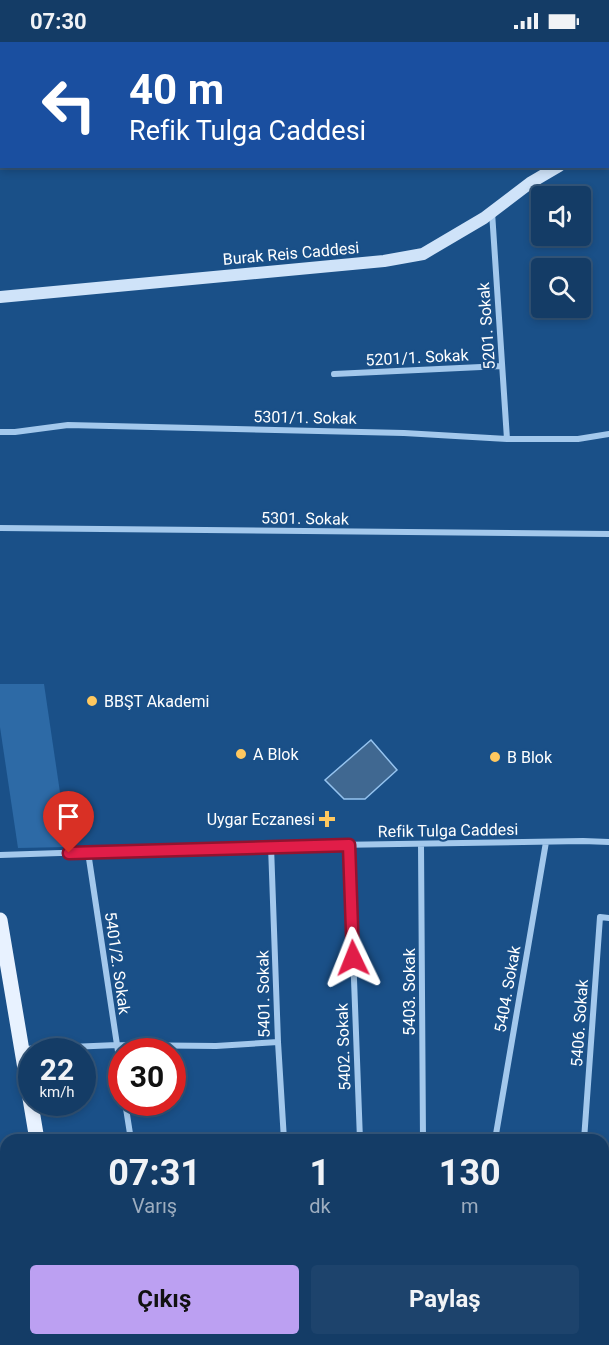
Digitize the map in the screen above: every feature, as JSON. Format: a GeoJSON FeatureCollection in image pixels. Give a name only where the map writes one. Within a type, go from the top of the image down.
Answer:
{"type":"FeatureCollection","features":[{"type":"Feature","properties":{"kind":"main road","name":"Burak Reis Caddesi"},"geometry":{"type":"LineString","coordinates":[[0,297],[384,261],[423,254],[484,218],[530,183],[556,168]]}},
{"type":"Feature","properties":{"kind":"main road"},"geometry":{"type":"LineString","coordinates":[[0,920],[20,1038]]}},
{"type":"Feature","properties":{"kind":"main road"},"geometry":{"type":"LineString","coordinates":[[33,1116],[36,1134]]}},
{"type":"Feature","properties":{"kind":"street","name":"5201. Sokak"},"geometry":{"type":"LineString","coordinates":[[492,211],[507,439]]}},
{"type":"Feature","properties":{"kind":"street","name":"5201/1. Sokak"},"geometry":{"type":"LineString","coordinates":[[334,375],[502,366]]}},
{"type":"Feature","properties":{"kind":"street","name":"5301/1. Sokak"},"geometry":{"type":"LineString","coordinates":[[0,432],[68,425],[404,433],[507,439],[578,439],[609,434]]}},
{"type":"Feature","properties":{"kind":"street","name":"5301. Sokak"},"geometry":{"type":"LineString","coordinates":[[0,528],[609,534]]}},
{"type":"Feature","properties":{"kind":"street","name":"5404. Sokak"},"geometry":{"type":"LineString","coordinates":[[496,1134],[546,842]]}},
{"type":"Feature","properties":{"kind":"street","name":"Refik Tulga Caddesi"},"geometry":{"type":"LineString","coordinates":[[0,855],[271,846],[609,842]]}},
{"type":"Feature","properties":{"kind":"street","name":"5403. Sokak"},"geometry":{"type":"LineString","coordinates":[[421,844],[423,1134]]}},
{"type":"Feature","properties":{"kind":"street","name":"5402. Sokak"},"geometry":{"type":"LineString","coordinates":[[349,845],[360,1134]]}},
{"type":"Feature","properties":{"kind":"street","name":"5401. Sokak"},"geometry":{"type":"LineString","coordinates":[[271,846],[284,1134]]}},
{"type":"Feature","properties":{"kind":"street","name":"5401/2. Sokak"},"geometry":{"type":"LineString","coordinates":[[88,852],[116,1038]]}},
{"type":"Feature","properties":{"kind":"street","name":"5406. Sokak"},"geometry":{"type":"LineString","coordinates":[[584,1134],[600,917],[609,918]]}},
{"type":"Feature","properties":{"kind":"street"},"geometry":{"type":"LineString","coordinates":[[186,1046],[278,1042]]}},
{"type":"Feature","properties":{"kind":"street"},"geometry":{"type":"LineString","coordinates":[[127,1116],[130,1134]]}},
{"type":"Feature","properties":{"kind":"shaded area"},"geometry":{"type":"Polygon","coordinates":[[[0,684],[44,684],[68,847],[18,848],[0,727],[0,684]]]}},
{"type":"Feature","properties":{"kind":"shaded area"},"geometry":{"type":"Polygon","coordinates":[[[371,740],[397,770],[365,799],[344,799],[325,780],[371,740]]]}},
{"type":"Feature","properties":{"kind":"place","name":"BBŞT Akademi"},"geometry":{"type":"Point","coordinates":[92,701]}},
{"type":"Feature","properties":{"kind":"place","name":"A Blok"},"geometry":{"type":"Point","coordinates":[241,754]}},
{"type":"Feature","properties":{"kind":"place","name":"B Blok"},"geometry":{"type":"Point","coordinates":[495,757]}},
{"type":"Feature","properties":{"kind":"place","name":"Uygar Eczanesi"},"geometry":{"type":"Point","coordinates":[327,819]}},
{"type":"Feature","properties":{"kind":"route"},"geometry":{"type":"LineString","coordinates":[[69,853],[349,845],[353,958]]}}]}
